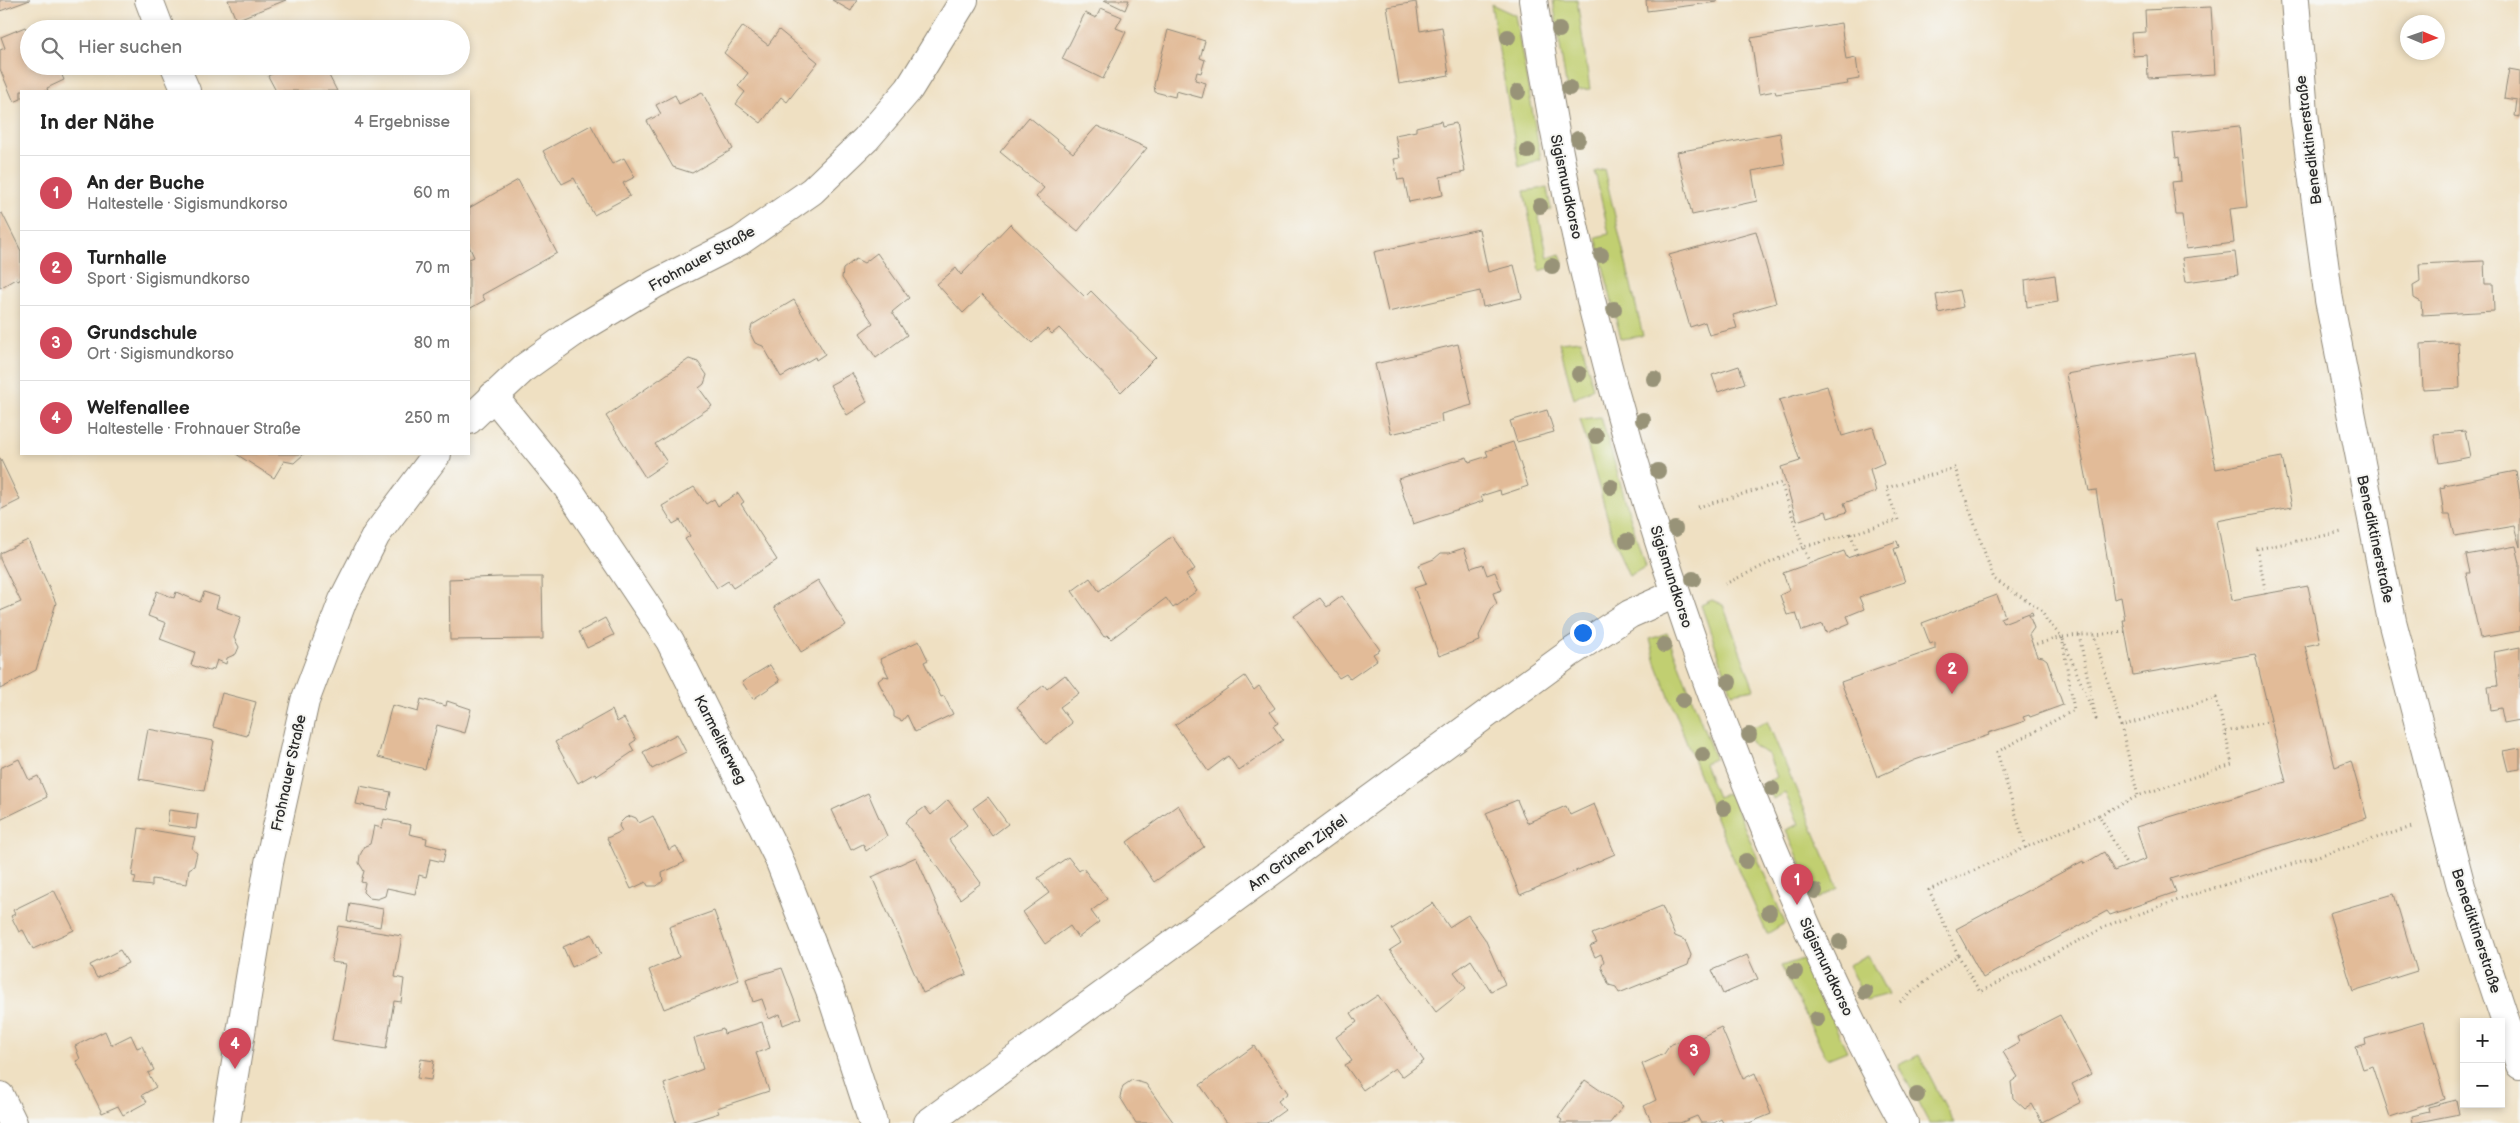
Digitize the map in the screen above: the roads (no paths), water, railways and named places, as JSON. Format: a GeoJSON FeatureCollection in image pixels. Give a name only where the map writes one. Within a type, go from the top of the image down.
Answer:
{"type":"FeatureCollection","features":[{"type":"Feature","properties":{"kind":"street"},"geometry":{"type":"LineString","coordinates":[[149,0],[157,20]]}},
{"type":"Feature","properties":{"kind":"street","name":"Frohnauer Straße"},"geometry":{"type":"LineString","coordinates":[[470,419],[524,368],[573,333],[655,284],[740,241],[812,191],[866,139],[909,89],[964,0]]}},
{"type":"Feature","properties":{"kind":"street","name":"Sigismundkorso"},"geometry":{"type":"LineString","coordinates":[[1533,0],[1558,156],[1584,272],[1615,399],[1674,594],[1728,738],[1797,905],[1871,1062],[1904,1123]]}},
{"type":"Feature","properties":{"kind":"street","name":"Benediktinerstraße"},"geometry":{"type":"LineString","coordinates":[[2295,0],[2304,113],[2329,300],[2392,621],[2462,890],[2520,1065]]}},
{"type":"Feature","properties":{"kind":"street"},"geometry":{"type":"LineString","coordinates":[[180,75],[186,90]]}},
{"type":"Feature","properties":{"kind":"street","name":"Karmeliterweg"},"geometry":{"type":"LineString","coordinates":[[493,396],[567,487],[670,641],[778,857],[830,991],[873,1123]]}},
{"type":"Feature","properties":{"kind":"street","name":"Frohnauer Straße"},"geometry":{"type":"LineString","coordinates":[[226,1123],[269,863],[305,701],[343,600],[376,535],[436,455]]}},
{"type":"Feature","properties":{"kind":"street","name":"Am Grünen Zipfel"},"geometry":{"type":"LineString","coordinates":[[928,1123],[1570,653],[1630,614],[1674,594]]}},
{"type":"Feature","properties":{"kind":"street"},"geometry":{"type":"LineString","coordinates":[[0,1096],[13,1123]]}},
{"type":"Feature","properties":{"kind":"place","name":"Turnhalle"},"geometry":{"type":"Point","coordinates":[1952,694]}},
{"type":"Feature","properties":{"kind":"place","name":"An der Buche"},"geometry":{"type":"Point","coordinates":[1797,905]}},
{"type":"Feature","properties":{"kind":"place","name":"Welfenallee"},"geometry":{"type":"Point","coordinates":[235,1069]}},
{"type":"Feature","properties":{"kind":"place","name":"Grundschule"},"geometry":{"type":"Point","coordinates":[1694,1076]}}]}
